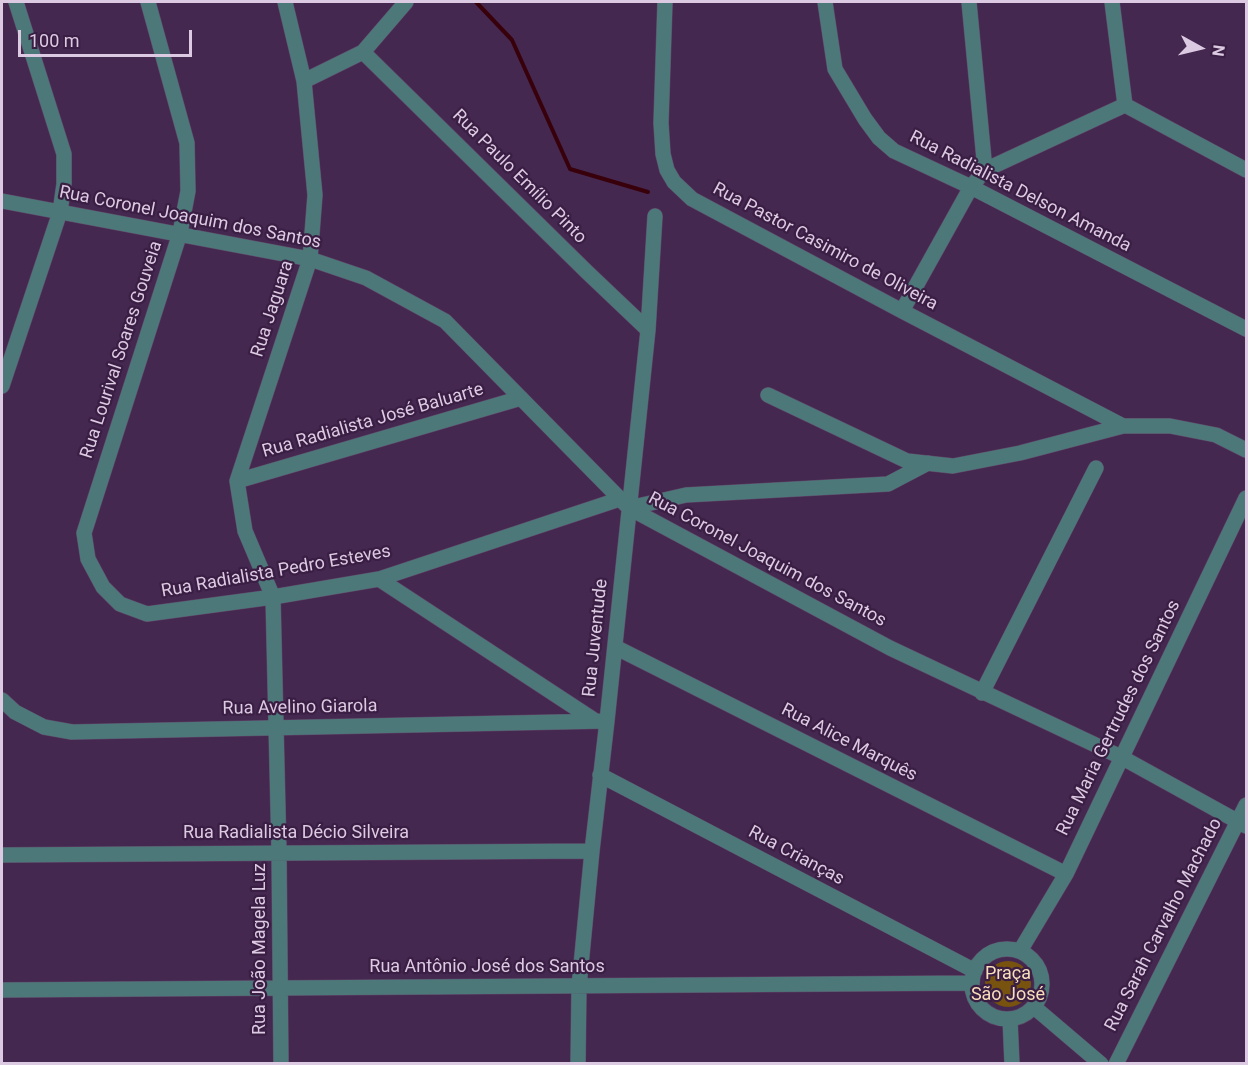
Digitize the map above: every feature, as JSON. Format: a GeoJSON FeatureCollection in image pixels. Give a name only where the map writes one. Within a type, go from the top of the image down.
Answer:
{"type":"FeatureCollection","features":[{"type":"Feature","properties":{"kind":"street"},"geometry":{"type":"LineString","coordinates":[[2,386],[60,212],[64,184],[64,154],[16,2]]}},
{"type":"Feature","properties":{"kind":"street","name":"Rua Lourival Soares Gouveia"},"geometry":{"type":"LineString","coordinates":[[84,533],[180,233],[188,191],[187,143],[148,2]]}},
{"type":"Feature","properties":{"kind":"street","name":"Rua Jaguara"},"geometry":{"type":"LineString","coordinates":[[237,482],[310,259],[315,195],[304,81],[285,2]]}},
{"type":"Feature","properties":{"kind":"street"},"geometry":{"type":"LineString","coordinates":[[304,81],[363,52],[406,2]]}},
{"type":"Feature","properties":{"kind":"street","name":"Rua Pastor Casimiro de Oliveira"},"geometry":{"type":"LineString","coordinates":[[665,2],[661,123],[663,154],[667,170],[674,182],[692,199],[1124,426]]}},
{"type":"Feature","properties":{"kind":"street","name":"Rua Radialista Delson Amanda"},"geometry":{"type":"LineString","coordinates":[[825,2],[836,69],[865,119],[879,138],[894,151],[971,187],[1246,329]]}},
{"type":"Feature","properties":{"kind":"street"},"geometry":{"type":"LineString","coordinates":[[969,2],[985,170]]}},
{"type":"Feature","properties":{"kind":"street"},"geometry":{"type":"LineString","coordinates":[[1112,2],[1125,105]]}},
{"type":"Feature","properties":{"kind":"street","name":"Rua Paulo Emílio Pinto"},"geometry":{"type":"LineString","coordinates":[[363,52],[648,330]]}},
{"type":"Feature","properties":{"kind":"street"},"geometry":{"type":"LineString","coordinates":[[902,311],[971,187],[985,170],[1125,105]]}},
{"type":"Feature","properties":{"kind":"street"},"geometry":{"type":"LineString","coordinates":[[1125,105],[1246,170]]}},
{"type":"Feature","properties":{"kind":"street","name":"Rua Coronel Joaquim dos Santos"},"geometry":{"type":"LineString","coordinates":[[2,201],[310,259],[366,278],[445,321],[624,504],[890,648],[1121,757],[1242,823]]}},
{"type":"Feature","properties":{"kind":"street","name":"Rua Juventude"},"geometry":{"type":"LineString","coordinates":[[578,1064],[579,986],[600,775],[601,720],[615,647],[624,504],[648,330],[655,216]]}},
{"type":"Feature","properties":{"kind":"street"},"geometry":{"type":"LineString","coordinates":[[768,395],[907,461],[952,466],[1020,453],[1124,426],[1170,426],[1216,435],[1246,450]]}},
{"type":"Feature","properties":{"kind":"street","name":"Rua Radialista José Baluarte"},"geometry":{"type":"LineString","coordinates":[[237,482],[520,398]]}},
{"type":"Feature","properties":{"kind":"street"},"geometry":{"type":"LineString","coordinates":[[624,504],[686,495],[888,484],[928,463]]}},
{"type":"Feature","properties":{"kind":"street"},"geometry":{"type":"LineString","coordinates":[[982,693],[1096,468]]}},
{"type":"Feature","properties":{"kind":"street","name":"Rua João Magela Luz"},"geometry":{"type":"LineString","coordinates":[[237,482],[245,531],[273,597],[281,1064]]}},
{"type":"Feature","properties":{"kind":"street","name":"Rua Maria Gertrudes dos Santos"},"geometry":{"type":"LineString","coordinates":[[1020,951],[1066,874],[1246,498]]}},
{"type":"Feature","properties":{"kind":"street","name":"Rua Radialista Pedro Esteves"},"geometry":{"type":"LineString","coordinates":[[84,533],[88,559],[102,586],[120,604],[147,614],[273,597],[379,579],[624,504]]}},
{"type":"Feature","properties":{"kind":"street"},"geometry":{"type":"LineString","coordinates":[[379,579],[601,720]]}},
{"type":"Feature","properties":{"kind":"street","name":"Rua Alice Marquês"},"geometry":{"type":"LineString","coordinates":[[615,647],[1066,874]]}},
{"type":"Feature","properties":{"kind":"street","name":"Rua Avelino Giarola"},"geometry":{"type":"LineString","coordinates":[[2,700],[15,712],[44,727],[72,732],[601,720]]}},
{"type":"Feature","properties":{"kind":"street","name":"Rua Crianças"},"geometry":{"type":"LineString","coordinates":[[600,775],[974,977]]}},
{"type":"Feature","properties":{"kind":"street","name":"Rua Sarah Carvalho Machado"},"geometry":{"type":"LineString","coordinates":[[1116,1064],[1242,823],[1246,805]]}},
{"type":"Feature","properties":{"kind":"street","name":"Rua Radialista Décio Silveira"},"geometry":{"type":"LineString","coordinates":[[2,855],[592,851]]}},
{"type":"Feature","properties":{"kind":"street"},"geometry":{"type":"LineString","coordinates":[[1001,949],[1020,951],[1030,957],[1038,967],[1043,984],[1042,990],[1034,1007],[1022,1016],[1010,1019],[993,1016],[983,1009],[976,999],[974,977],[981,961],[990,953],[1001,949]]}},
{"type":"Feature","properties":{"kind":"street","name":"Rua Antônio José dos Santos"},"geometry":{"type":"LineString","coordinates":[[2,990],[579,986],[974,977]]}},
{"type":"Feature","properties":{"kind":"street"},"geometry":{"type":"LineString","coordinates":[[1034,1007],[1101,1064]]}},
{"type":"Feature","properties":{"kind":"street"},"geometry":{"type":"LineString","coordinates":[[1010,1019],[1012,1064]]}},
{"type":"Feature","properties":{"kind":"green space","name":"Praça São José"},"geometry":{"type":"Polygon","coordinates":[[[1008,961],[1024,968],[1031,984],[1024,1000],[1008,1007],[992,1000],[985,984],[992,968],[1008,961]]]}},
{"type":"Feature","properties":{"kind":"waterway"},"geometry":{"type":"LineString","coordinates":[[476,2],[512,40],[570,169],[648,192]]}}]}
